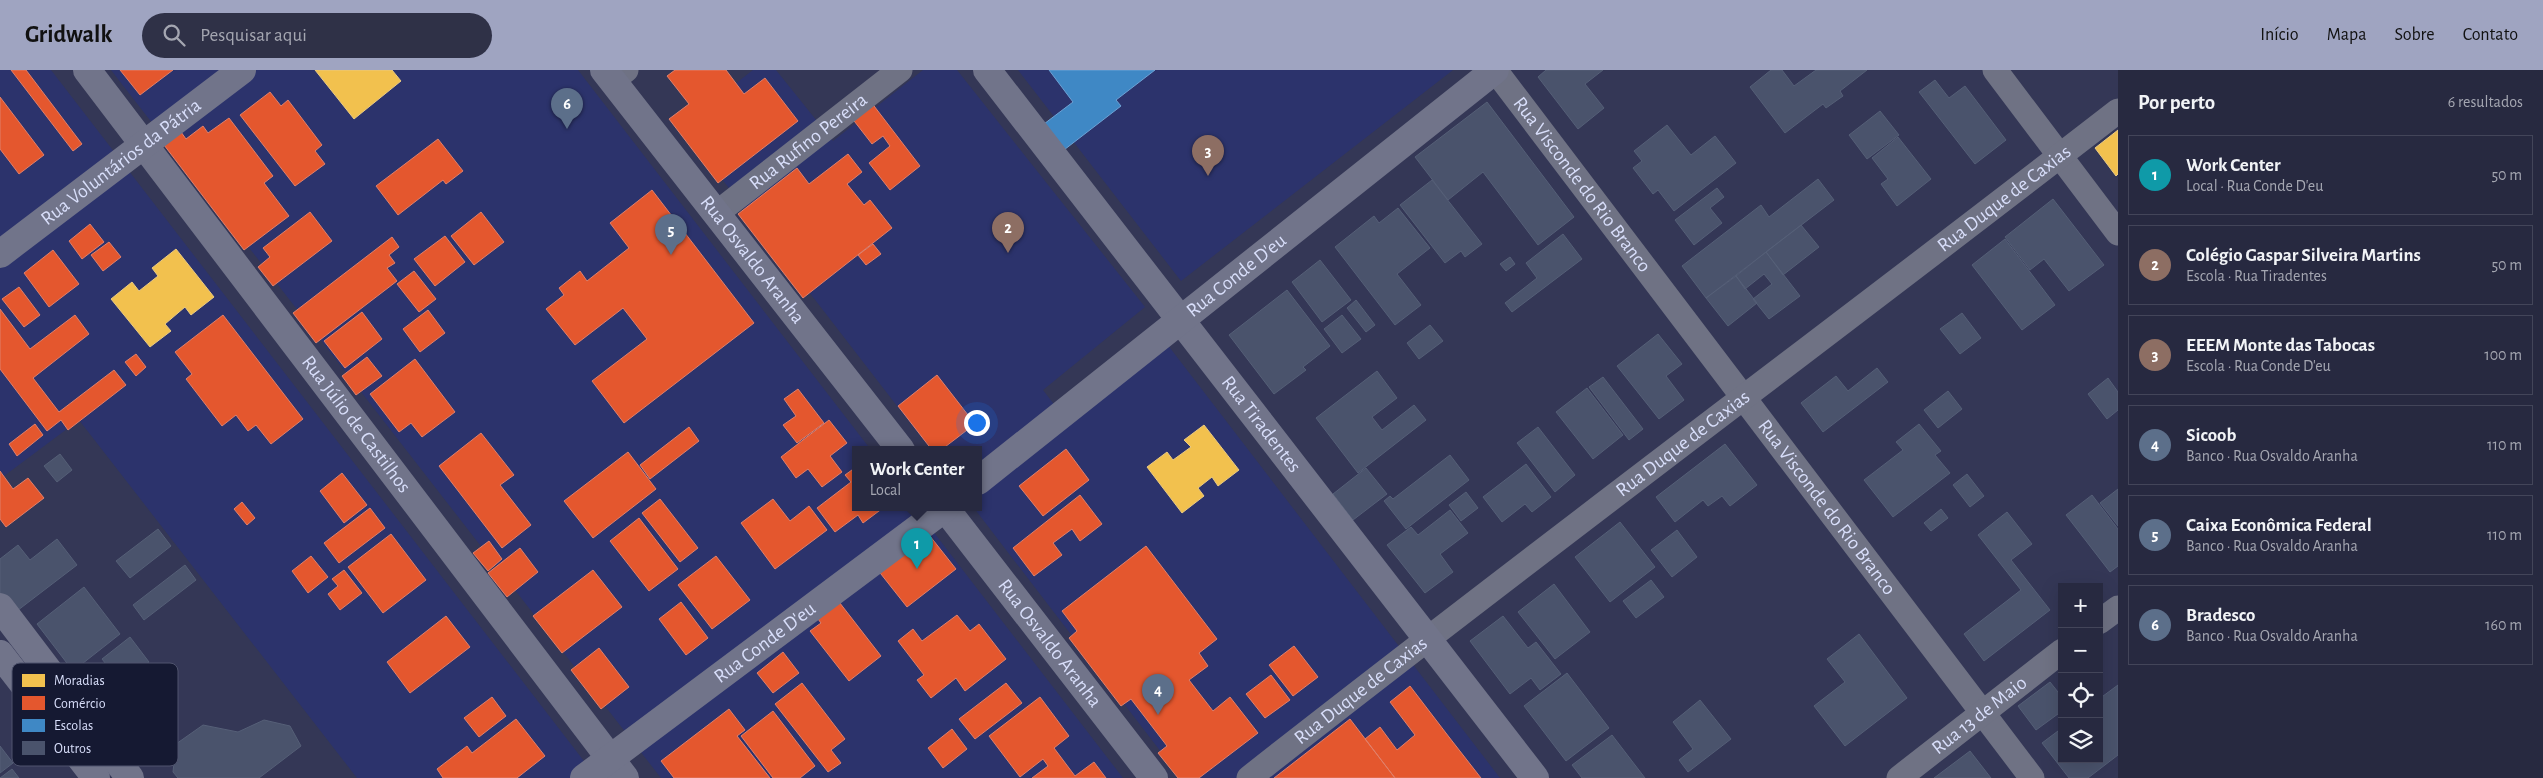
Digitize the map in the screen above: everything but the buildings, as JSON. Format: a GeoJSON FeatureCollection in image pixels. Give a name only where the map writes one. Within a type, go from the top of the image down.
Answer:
{"type":"FeatureCollection","features":[{"type":"Feature","properties":{"kind":"main road","name":"Rua Júlio de Castilhos"},"geometry":{"type":"LineString","coordinates":[[87,70],[617,768]]}},
{"type":"Feature","properties":{"kind":"main road","name":"Rua Voluntários da Pátria"},"geometry":{"type":"LineString","coordinates":[[0,254],[242,70]]}},
{"type":"Feature","properties":{"kind":"main road","name":"Rua Tiradentes"},"geometry":{"type":"LineString","coordinates":[[986,70],[1428,637],[1535,778]]}},
{"type":"Feature","properties":{"kind":"main road","name":"Rua Conde D'eu"},"geometry":{"type":"LineString","coordinates":[[982,478],[1495,70]]}},
{"type":"Feature","properties":{"kind":"main road","name":"Rua Osvaldo Aranha"},"geometry":{"type":"LineString","coordinates":[[614,74],[717,213],[898,446]]}},
{"type":"Feature","properties":{"kind":"main road","name":"Rua Conde D'eu"},"geometry":{"type":"LineString","coordinates":[[584,778],[617,768],[941,511]]}},
{"type":"Feature","properties":{"kind":"main road","name":"Rua Osvaldo Aranha"},"geometry":{"type":"LineString","coordinates":[[947,511],[1154,778]]}},
{"type":"Feature","properties":{"kind":"main road"},"geometry":{"type":"LineString","coordinates":[[0,607],[43,663]]}},
{"type":"Feature","properties":{"kind":"main road"},"geometry":{"type":"LineString","coordinates":[[0,654],[12,670]]}},
{"type":"Feature","properties":{"kind":"main road"},"geometry":{"type":"LineString","coordinates":[[87,766],[96,778]]}},
{"type":"Feature","properties":{"kind":"main road"},"geometry":{"type":"LineString","coordinates":[[121,766],[130,778]]}},
{"type":"Feature","properties":{"kind":"street","name":"Rua Rufino Pereira"},"geometry":{"type":"LineString","coordinates":[[717,213],[900,70]]}},
{"type":"Feature","properties":{"kind":"street","name":"Rua Visconde do Rio Branco"},"geometry":{"type":"LineString","coordinates":[[1495,70],[2032,778]]}},
{"type":"Feature","properties":{"kind":"street"},"geometry":{"type":"LineString","coordinates":[[1995,70],[2118,233]]}},
{"type":"Feature","properties":{"kind":"street","name":"Rua Duque de Caxias"},"geometry":{"type":"LineString","coordinates":[[1249,778],[1428,637],[1744,398],[2118,111]]}},
{"type":"Feature","properties":{"kind":"street"},"geometry":{"type":"LineString","coordinates":[[2103,619],[2118,608]]}},
{"type":"Feature","properties":{"kind":"street","name":"Rua 13 de Maio"},"geometry":{"type":"LineString","coordinates":[[1899,778],[2058,654]]}},
{"type":"Feature","properties":{"kind":"shaded area"},"geometry":{"type":"Polygon","coordinates":[[[0,70],[51,70],[597,778],[357,778],[79,420],[0,479],[0,70]]]}},
{"type":"Feature","properties":{"kind":"shaded area"},"geometry":{"type":"Polygon","coordinates":[[[111,70],[578,70],[868,446],[852,446],[852,511],[917,511],[1123,778],[661,778],[111,70]]]}},
{"type":"Feature","properties":{"kind":"shaded area"},"geometry":{"type":"Polygon","coordinates":[[[753,70],[776,70],[833,141],[923,70],[957,70],[1145,307],[1043,390],[1069,424],[1167,344],[1500,778],[1181,778],[976,511],[982,511],[982,446],[928,446],[681,126],[753,70]]]}},
{"type":"Feature","properties":{"kind":"shaded area"},"geometry":{"type":"Polygon","coordinates":[[[1018,70],[1453,70],[1181,281],[1018,70]]]}},
{"type":"Feature","properties":{"kind":"place","name":"Bradesco"},"geometry":{"type":"Point","coordinates":[567,129]}},
{"type":"Feature","properties":{"kind":"place","name":"EEEM Monte das Tabocas"},"geometry":{"type":"Point","coordinates":[1208,176]}},
{"type":"Feature","properties":{"kind":"place","name":"Colégio Gaspar Silveira Martins"},"geometry":{"type":"Point","coordinates":[1008,253]}},
{"type":"Feature","properties":{"kind":"place","name":"Caixa Econômica Federal"},"geometry":{"type":"Point","coordinates":[671,255]}},
{"type":"Feature","properties":{"kind":"place","name":"Work Center"},"geometry":{"type":"Point","coordinates":[917,569]}},
{"type":"Feature","properties":{"kind":"place","name":"Sicoob"},"geometry":{"type":"Point","coordinates":[1158,715]}}]}
